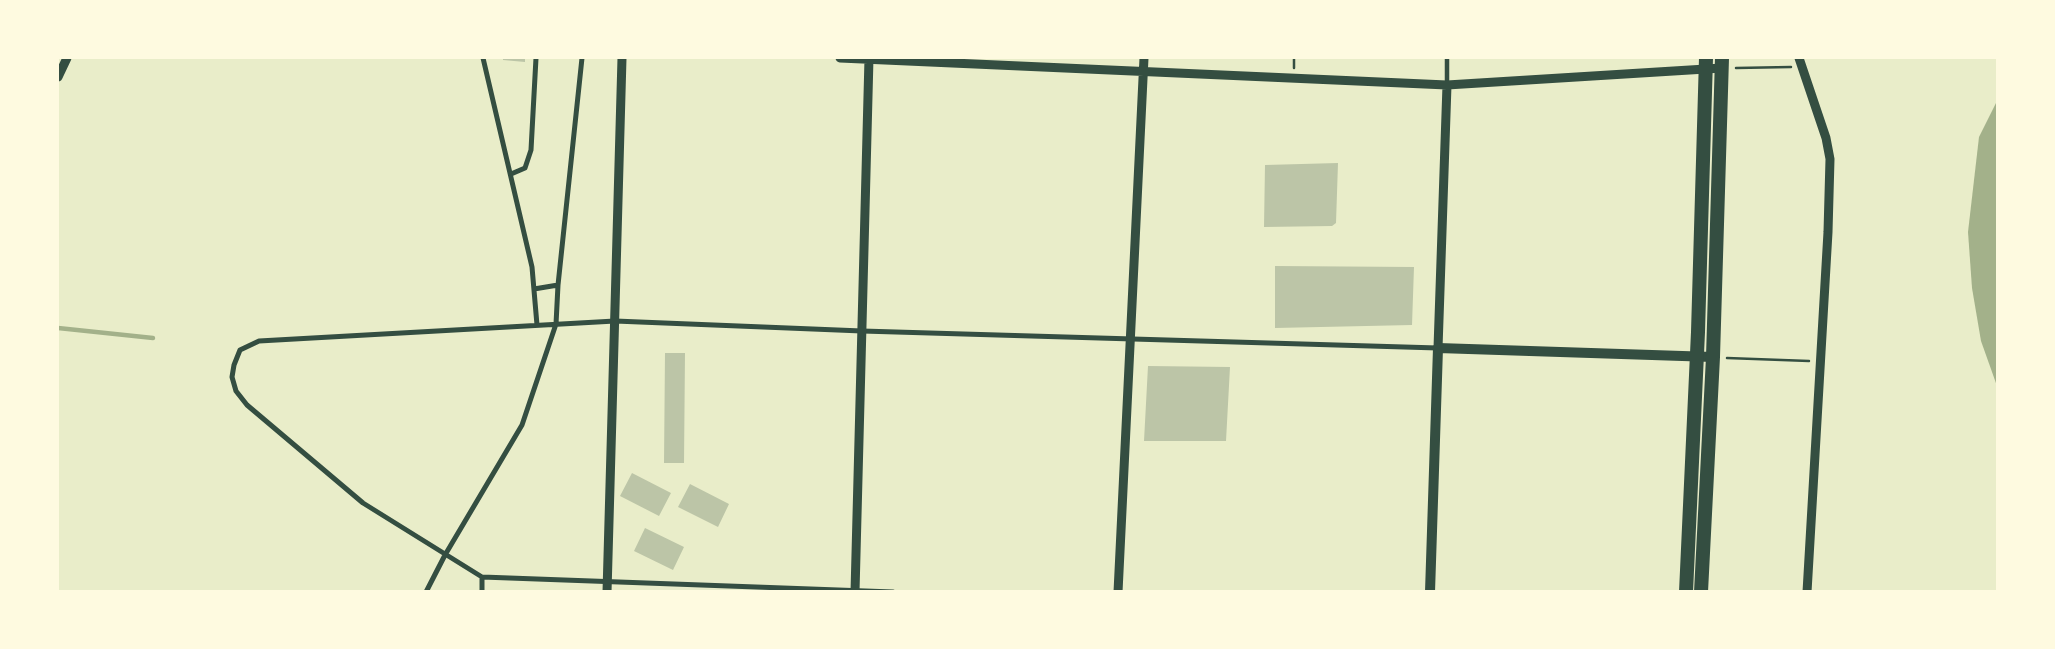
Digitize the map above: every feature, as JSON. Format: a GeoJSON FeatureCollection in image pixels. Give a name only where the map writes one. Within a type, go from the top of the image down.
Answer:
{"type":"FeatureCollection","features":[{"type":"Feature","properties":{"kind":"highway"},"geometry":{"type":"LineString","coordinates":[[1686,592],[1697,356],[1706,63]]}},
{"type":"Feature","properties":{"kind":"highway"},"geometry":{"type":"LineString","coordinates":[[1701,592],[1713,358],[1722,63]]}},
{"type":"Feature","properties":{"kind":"main road"},"geometry":{"type":"LineString","coordinates":[[1430,592],[1438,348],[1713,358]]}},
{"type":"Feature","properties":{"kind":"street"},"geometry":{"type":"LineString","coordinates":[[58,76],[67,58]]}},
{"type":"Feature","properties":{"kind":"street"},"geometry":{"type":"LineString","coordinates":[[483,58],[532,267],[537,325]]}},
{"type":"Feature","properties":{"kind":"street"},"geometry":{"type":"LineString","coordinates":[[511,174],[525,168],[530,156],[536,58]]}},
{"type":"Feature","properties":{"kind":"street"},"geometry":{"type":"LineString","coordinates":[[426,592],[445,555],[500,466],[522,424],[556,324],[558,285],[582,58]]}},
{"type":"Feature","properties":{"kind":"street"},"geometry":{"type":"LineString","coordinates":[[607,587],[622,58]]}},
{"type":"Feature","properties":{"kind":"street"},"geometry":{"type":"LineString","coordinates":[[840,58],[1447,85],[1722,63]]}},
{"type":"Feature","properties":{"kind":"street"},"geometry":{"type":"LineString","coordinates":[[855,591],[869,58]]}},
{"type":"Feature","properties":{"kind":"street"},"geometry":{"type":"LineString","coordinates":[[1118,592],[1144,58]]}},
{"type":"Feature","properties":{"kind":"street"},"geometry":{"type":"LineString","coordinates":[[893,592],[607,587],[482,577],[363,503],[247,405],[236,391],[232,377],[240,350],[259,341],[615,321],[862,331],[1438,348],[1447,58]]}},
{"type":"Feature","properties":{"kind":"street"},"geometry":{"type":"LineString","coordinates":[[1800,61],[1826,138],[1830,160],[1821,362],[1807,592]]}},
{"type":"Feature","properties":{"kind":"street"},"geometry":{"type":"LineString","coordinates":[[534,289],[558,285]]}},
{"type":"Feature","properties":{"kind":"street"},"geometry":{"type":"LineString","coordinates":[[482,577],[482,592]]}},
{"type":"Feature","properties":{"kind":"path"},"geometry":{"type":"LineString","coordinates":[[1722,63],[1800,61]]}},
{"type":"Feature","properties":{"kind":"path"},"geometry":{"type":"LineString","coordinates":[[1713,358],[1821,362]]}},
{"type":"Feature","properties":{"kind":"shaded area"},"geometry":{"type":"Polygon","coordinates":[[[1997,101],[1998,386],[1981,341],[1972,288],[1968,232],[1979,137],[1997,101]]]}},
{"type":"Feature","properties":{"kind":"building"},"geometry":{"type":"Polygon","coordinates":[[[503,58],[525,58],[525,62],[503,60],[503,58]]]}},
{"type":"Feature","properties":{"kind":"building"},"geometry":{"type":"Polygon","coordinates":[[[1338,163],[1336,223],[1332,226],[1264,227],[1265,165],[1338,163]]]}},
{"type":"Feature","properties":{"kind":"building"},"geometry":{"type":"Polygon","coordinates":[[[1275,266],[1414,267],[1412,325],[1275,328],[1275,266]]]}},
{"type":"Feature","properties":{"kind":"building"},"geometry":{"type":"Polygon","coordinates":[[[665,353],[685,353],[684,463],[664,463],[665,353]]]}},
{"type":"Feature","properties":{"kind":"building"},"geometry":{"type":"Polygon","coordinates":[[[1148,366],[1230,367],[1226,441],[1144,441],[1148,366]]]}},
{"type":"Feature","properties":{"kind":"building"},"geometry":{"type":"Polygon","coordinates":[[[632,473],[671,493],[659,516],[620,496],[632,473]]]}},
{"type":"Feature","properties":{"kind":"building"},"geometry":{"type":"Polygon","coordinates":[[[690,484],[729,504],[718,527],[678,507],[690,484]]]}},
{"type":"Feature","properties":{"kind":"building"},"geometry":{"type":"Polygon","coordinates":[[[645,528],[684,547],[673,570],[634,551],[645,528]]]}},
{"type":"Feature","properties":{"kind":"waterway"},"geometry":{"type":"LineString","coordinates":[[58,328],[153,338]]}}]}
